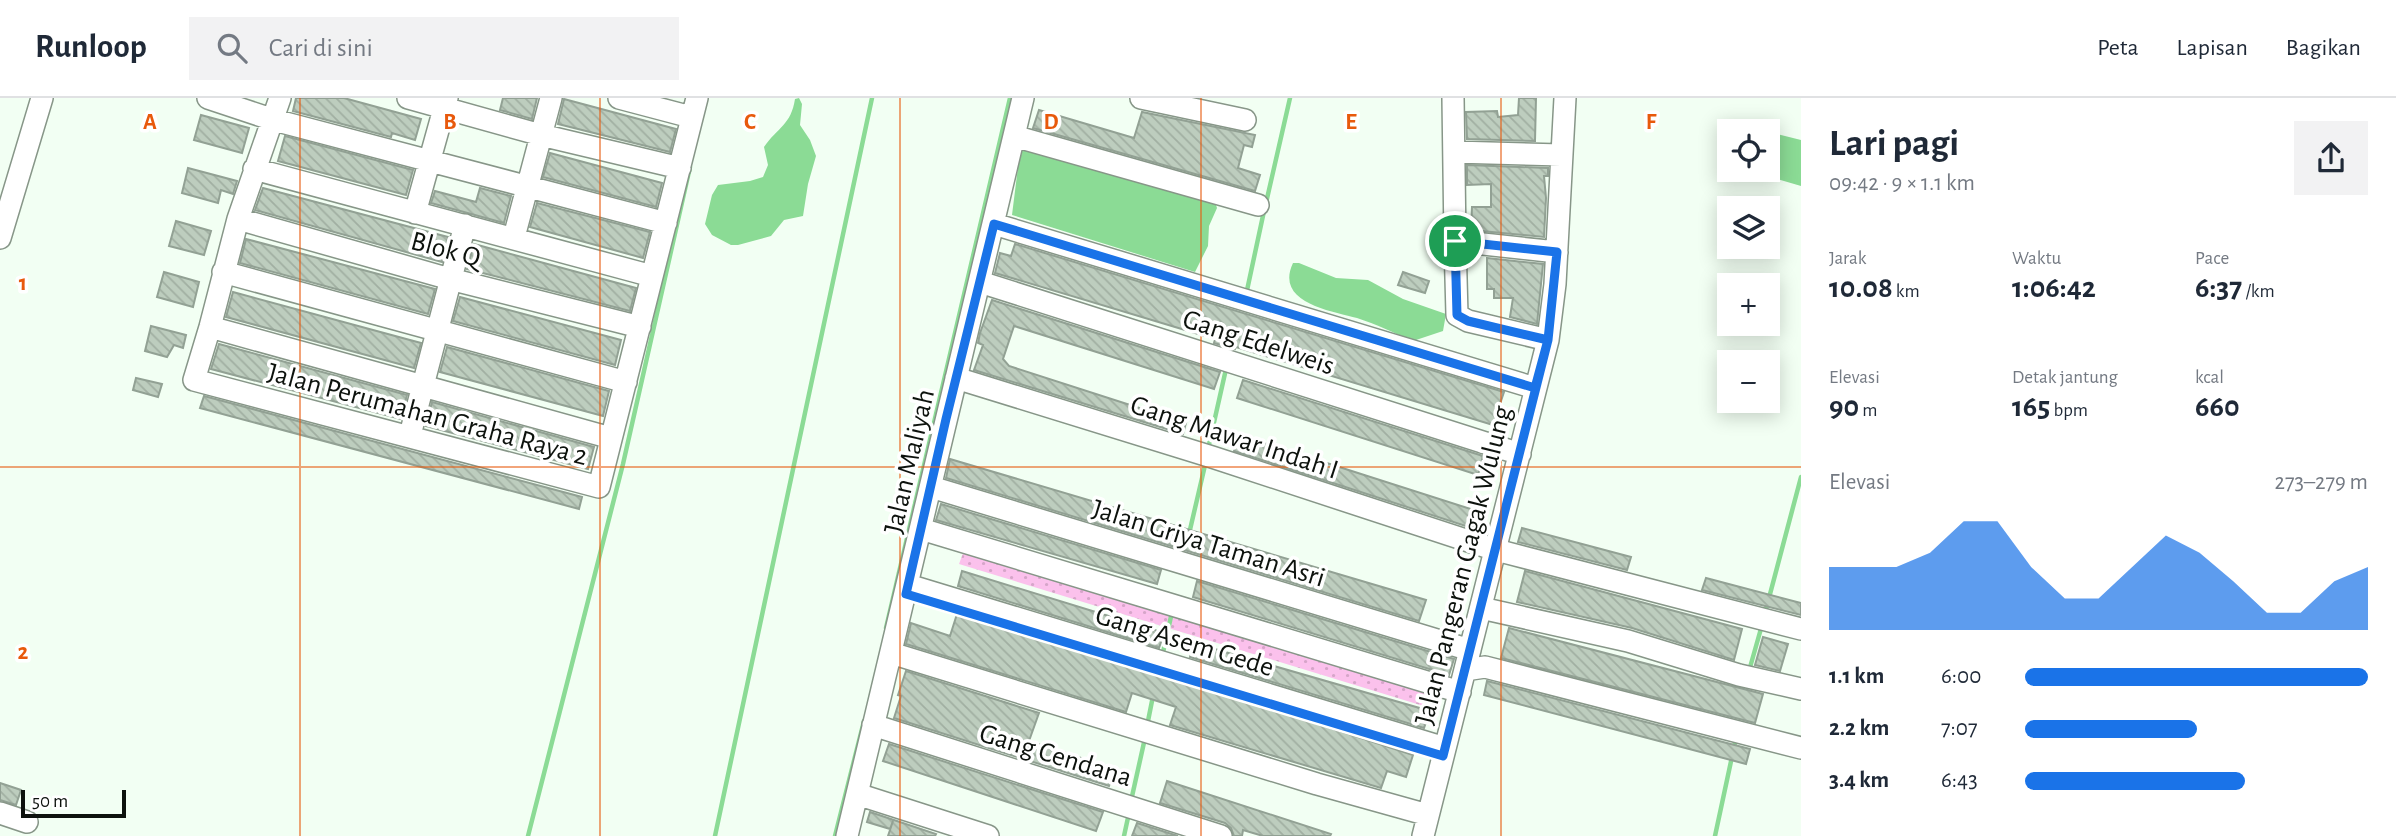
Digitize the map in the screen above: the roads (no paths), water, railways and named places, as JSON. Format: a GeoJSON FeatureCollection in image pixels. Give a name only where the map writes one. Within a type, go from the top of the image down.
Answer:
{"type":"FeatureCollection","features":[{"type":"Feature","properties":{"kind":"street"},"geometry":{"type":"LineString","coordinates":[[0,238],[42,98]]}},
{"type":"Feature","properties":{"kind":"street"},"geometry":{"type":"LineString","coordinates":[[208,98],[274,120],[666,223]]}},
{"type":"Feature","properties":{"kind":"street"},"geometry":{"type":"LineString","coordinates":[[280,98],[238,219],[210,327],[611,438]]}},
{"type":"Feature","properties":{"kind":"street"},"geometry":{"type":"LineString","coordinates":[[408,98],[446,103],[541,135],[680,167]]}},
{"type":"Feature","properties":{"kind":"street"},"geometry":{"type":"LineString","coordinates":[[514,237],[551,98]]}},
{"type":"Feature","properties":{"kind":"street","name":"Jalan Perumahan Graha Raya 2"},"geometry":{"type":"LineString","coordinates":[[210,327],[194,380],[599,487],[694,107],[619,98]]}},
{"type":"Feature","properties":{"kind":"street","name":"Jalan Maliyah"},"geometry":{"type":"LineString","coordinates":[[847,836],[897,655],[1001,225],[1020,138],[1023,98]]}},
{"type":"Feature","properties":{"kind":"street"},"geometry":{"type":"LineString","coordinates":[[1142,98],[1245,120]]}},
{"type":"Feature","properties":{"kind":"street"},"geometry":{"type":"LineString","coordinates":[[1453,98],[1457,315],[1468,321],[1548,340]]}},
{"type":"Feature","properties":{"kind":"street","name":"Jalan Pangeran Gagak Wulung"},"geometry":{"type":"LineString","coordinates":[[1425,826],[1548,340],[1557,252],[1565,98]]}},
{"type":"Feature","properties":{"kind":"street"},"geometry":{"type":"LineString","coordinates":[[415,213],[446,103]]}},
{"type":"Feature","properties":{"kind":"street"},"geometry":{"type":"LineString","coordinates":[[1020,138],[1258,205]]}},
{"type":"Feature","properties":{"kind":"street"},"geometry":{"type":"LineString","coordinates":[[1454,152],[1561,155]]}},
{"type":"Feature","properties":{"kind":"street"},"geometry":{"type":"LineString","coordinates":[[254,169],[652,276]]}},
{"type":"Feature","properties":{"kind":"street","name":"Blok Q"},"geometry":{"type":"LineString","coordinates":[[238,219],[450,279],[640,327]]}},
{"type":"Feature","properties":{"kind":"street"},"geometry":{"type":"LineString","coordinates":[[410,436],[465,225]]}},
{"type":"Feature","properties":{"kind":"street"},"geometry":{"type":"LineString","coordinates":[[1001,225],[1535,388]]}},
{"type":"Feature","properties":{"kind":"street"},"geometry":{"type":"LineString","coordinates":[[1455,241],[1557,252]]}},
{"type":"Feature","properties":{"kind":"street"},"geometry":{"type":"LineString","coordinates":[[223,272],[626,382]]}},
{"type":"Feature","properties":{"kind":"street","name":"Gang Edelweis"},"geometry":{"type":"LineString","coordinates":[[985,284],[1520,454]]}},
{"type":"Feature","properties":{"kind":"street","name":"Gang Mawar Indah I"},"geometry":{"type":"LineString","coordinates":[[962,379],[1496,550],[1801,629]]}},
{"type":"Feature","properties":{"kind":"street","name":"Jalan Griya Taman Asri"},"geometry":{"type":"LineString","coordinates":[[937,488],[1182,564],[1485,667],[1801,748]]}},
{"type":"Feature","properties":{"kind":"street"},"geometry":{"type":"LineString","coordinates":[[927,531],[1460,692]]}},
{"type":"Feature","properties":{"kind":"street","name":"Gang Asem Gede"},"geometry":{"type":"LineString","coordinates":[[913,591],[1444,752]]}},
{"type":"Feature","properties":{"kind":"street"},"geometry":{"type":"LineString","coordinates":[[1481,608],[1628,641],[1748,677],[1801,689]]}},
{"type":"Feature","properties":{"kind":"street"},"geometry":{"type":"LineString","coordinates":[[897,655],[1146,732],[1425,826]]}},
{"type":"Feature","properties":{"kind":"street","name":"Gang Cendana"},"geometry":{"type":"LineString","coordinates":[[878,727],[1221,836]]}},
{"type":"Feature","properties":{"kind":"street"},"geometry":{"type":"LineString","coordinates":[[857,794],[988,836]]}},
{"type":"Feature","properties":{"kind":"street"},"geometry":{"type":"LineString","coordinates":[[0,813],[27,822]]}},
{"type":"Feature","properties":{"kind":"waterway"},"geometry":{"type":"LineString","coordinates":[[715,836],[872,98]]}},
{"type":"Feature","properties":{"kind":"waterway"},"geometry":{"type":"LineString","coordinates":[[886,628],[1010,98]]}},
{"type":"Feature","properties":{"kind":"waterway"},"geometry":{"type":"LineString","coordinates":[[1266,203],[1290,98]]}},
{"type":"Feature","properties":{"kind":"waterway"},"geometry":{"type":"LineString","coordinates":[[528,836],[623,464],[690,167]]}},
{"type":"Feature","properties":{"kind":"waterway"},"geometry":{"type":"LineString","coordinates":[[1246,295],[1264,211]]}},
{"type":"Feature","properties":{"kind":"waterway"},"geometry":{"type":"LineString","coordinates":[[1208,449],[1226,369]]}},
{"type":"Feature","properties":{"kind":"waterway"},"geometry":{"type":"LineString","coordinates":[[1189,534],[1206,461]]}},
{"type":"Feature","properties":{"kind":"waterway"},"geometry":{"type":"LineString","coordinates":[[1765,613],[1801,477]]}},
{"type":"Feature","properties":{"kind":"waterway"},"geometry":{"type":"LineString","coordinates":[[1162,657],[1172,612]]}},
{"type":"Feature","properties":{"kind":"waterway"},"geometry":{"type":"LineString","coordinates":[[1749,671],[1762,625]]}},
{"type":"Feature","properties":{"kind":"waterway"},"geometry":{"type":"LineString","coordinates":[[1147,726],[1153,696]]}},
{"type":"Feature","properties":{"kind":"waterway"},"geometry":{"type":"LineString","coordinates":[[835,836],[864,721]]}},
{"type":"Feature","properties":{"kind":"waterway"},"geometry":{"type":"LineString","coordinates":[[1131,801],[1145,738]]}},
{"type":"Feature","properties":{"kind":"waterway"},"geometry":{"type":"LineString","coordinates":[[1715,836],[1736,738]]}},
{"type":"Feature","properties":{"kind":"waterway"},"geometry":{"type":"LineString","coordinates":[[1124,836],[1129,813]]}}]}
